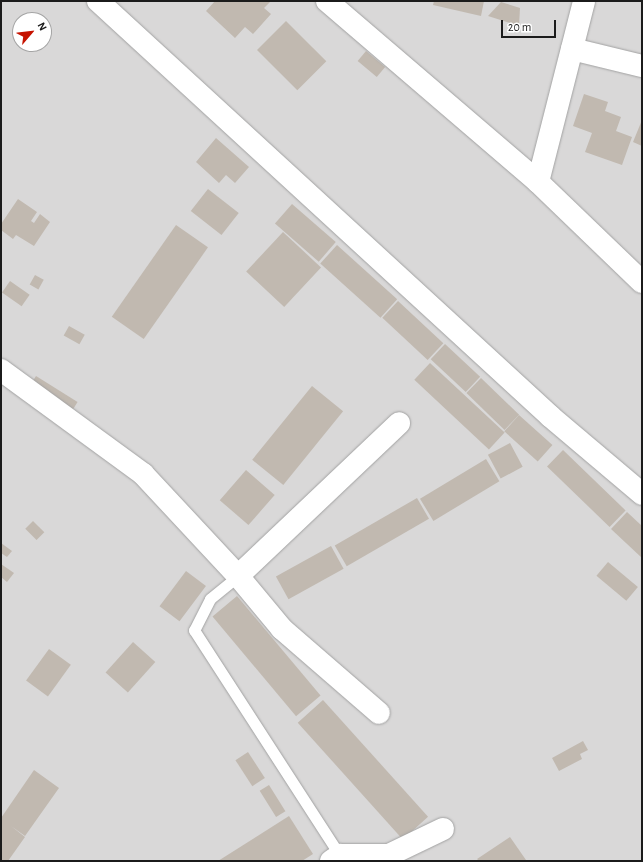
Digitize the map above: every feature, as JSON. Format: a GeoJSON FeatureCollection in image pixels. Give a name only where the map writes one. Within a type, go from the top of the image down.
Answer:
{"type":"FeatureCollection","features":[{"type":"Feature","properties":{"kind":"street"},"geometry":{"type":"LineString","coordinates":[[98,1],[550,417],[642,494]]}},
{"type":"Feature","properties":{"kind":"street"},"geometry":{"type":"LineString","coordinates":[[326,1],[538,182],[642,282]]}},
{"type":"Feature","properties":{"kind":"street"},"geometry":{"type":"LineString","coordinates":[[538,182],[584,1]]}},
{"type":"Feature","properties":{"kind":"street"},"geometry":{"type":"LineString","coordinates":[[572,49],[642,66]]}},
{"type":"Feature","properties":{"kind":"street"},"geometry":{"type":"LineString","coordinates":[[1,370],[143,474],[238,576],[282,629],[379,713]]}},
{"type":"Feature","properties":{"kind":"street"},"geometry":{"type":"LineString","coordinates":[[238,576],[399,423]]}},
{"type":"Feature","properties":{"kind":"street"},"geometry":{"type":"LineString","coordinates":[[338,859],[389,855],[443,829]]}},
{"type":"Feature","properties":{"kind":"lane"},"geometry":{"type":"LineString","coordinates":[[238,576],[210,598],[194,630],[338,859]]}},
{"type":"Feature","properties":{"kind":"shaded area"},"geometry":{"type":"Polygon","coordinates":[[[1,1],[642,1],[642,861],[1,861],[1,1]]]}},
{"type":"Feature","properties":{"kind":"building"},"geometry":{"type":"Polygon","coordinates":[[[215,1],[271,1],[264,8],[271,14],[253,34],[245,27],[235,38],[206,11],[215,1]]]}},
{"type":"Feature","properties":{"kind":"building"},"geometry":{"type":"Polygon","coordinates":[[[434,1],[484,1],[481,16],[433,5],[434,1]]]}},
{"type":"Feature","properties":{"kind":"building"},"geometry":{"type":"Polygon","coordinates":[[[501,2],[520,8],[519,26],[488,16],[501,2]]]}},
{"type":"Feature","properties":{"kind":"building"},"geometry":{"type":"Polygon","coordinates":[[[286,21],[326,61],[297,90],[257,50],[286,21]]]}},
{"type":"Feature","properties":{"kind":"building"},"geometry":{"type":"Polygon","coordinates":[[[366,51],[385,67],[377,77],[358,61],[366,51]]]}},
{"type":"Feature","properties":{"kind":"building"},"geometry":{"type":"Polygon","coordinates":[[[584,94],[608,102],[605,111],[621,117],[616,131],[632,137],[622,165],[585,152],[592,133],[573,126],[584,94]]]}},
{"type":"Feature","properties":{"kind":"building"},"geometry":{"type":"Polygon","coordinates":[[[642,120],[642,146],[633,142],[642,120]]]}},
{"type":"Feature","properties":{"kind":"building"},"geometry":{"type":"Polygon","coordinates":[[[216,138],[249,167],[235,183],[226,175],[219,183],[196,162],[216,138]]]}},
{"type":"Feature","properties":{"kind":"building"},"geometry":{"type":"Polygon","coordinates":[[[208,189],[239,213],[221,235],[191,211],[208,189]]]}},
{"type":"Feature","properties":{"kind":"building"},"geometry":{"type":"Polygon","coordinates":[[[18,199],[37,212],[31,221],[34,223],[40,214],[50,222],[34,246],[16,235],[13,239],[1,230],[1,224],[18,199]]]}},
{"type":"Feature","properties":{"kind":"building"},"geometry":{"type":"Polygon","coordinates":[[[292,204],[336,242],[319,262],[275,224],[292,204]]]}},
{"type":"Feature","properties":{"kind":"building"},"geometry":{"type":"Polygon","coordinates":[[[176,225],[208,247],[144,339],[112,317],[176,225]]]}},
{"type":"Feature","properties":{"kind":"building"},"geometry":{"type":"Polygon","coordinates":[[[283,232],[321,267],[284,307],[246,271],[283,232]]]}},
{"type":"Feature","properties":{"kind":"building"},"geometry":{"type":"Polygon","coordinates":[[[337,245],[397,299],[380,318],[320,264],[337,245]]]}},
{"type":"Feature","properties":{"kind":"building"},"geometry":{"type":"Polygon","coordinates":[[[35,275],[44,280],[38,289],[30,285],[35,275]]]}},
{"type":"Feature","properties":{"kind":"building"},"geometry":{"type":"Polygon","coordinates":[[[10,281],[30,295],[22,306],[2,292],[10,281]]]}},
{"type":"Feature","properties":{"kind":"building"},"geometry":{"type":"Polygon","coordinates":[[[398,301],[443,343],[428,360],[382,318],[398,301]]]}},
{"type":"Feature","properties":{"kind":"building"},"geometry":{"type":"Polygon","coordinates":[[[69,326],[85,335],[79,344],[64,336],[69,326]]]}},
{"type":"Feature","properties":{"kind":"building"},"geometry":{"type":"Polygon","coordinates":[[[445,344],[480,377],[466,392],[431,359],[445,344]]]}},
{"type":"Feature","properties":{"kind":"building"},"geometry":{"type":"Polygon","coordinates":[[[430,363],[505,433],[489,449],[414,380],[430,363]]]}},
{"type":"Feature","properties":{"kind":"building"},"geometry":{"type":"Polygon","coordinates":[[[36,376],[78,402],[69,416],[27,390],[36,376]]]}},
{"type":"Feature","properties":{"kind":"building"},"geometry":{"type":"Polygon","coordinates":[[[481,378],[519,415],[505,430],[466,393],[481,378]]]}},
{"type":"Feature","properties":{"kind":"building"},"geometry":{"type":"Polygon","coordinates":[[[312,386],[343,411],[283,485],[252,460],[312,386]]]}},
{"type":"Feature","properties":{"kind":"building"},"geometry":{"type":"Polygon","coordinates":[[[519,415],[552,445],[538,461],[504,431],[519,415]]]}},
{"type":"Feature","properties":{"kind":"building"},"geometry":{"type":"Polygon","coordinates":[[[510,443],[523,467],[501,479],[488,455],[510,443]]]}},
{"type":"Feature","properties":{"kind":"building"},"geometry":{"type":"Polygon","coordinates":[[[563,450],[626,510],[610,527],[547,467],[563,450]]]}},
{"type":"Feature","properties":{"kind":"building"},"geometry":{"type":"Polygon","coordinates":[[[486,459],[499,481],[433,521],[420,499],[486,459]]]}},
{"type":"Feature","properties":{"kind":"building"},"geometry":{"type":"Polygon","coordinates":[[[246,470],[275,495],[248,525],[220,500],[246,470]]]}},
{"type":"Feature","properties":{"kind":"building"},"geometry":{"type":"Polygon","coordinates":[[[417,498],[429,519],[347,566],[335,546],[417,498]]]}},
{"type":"Feature","properties":{"kind":"building"},"geometry":{"type":"Polygon","coordinates":[[[627,512],[642,526],[642,558],[611,529],[627,512]]]}},
{"type":"Feature","properties":{"kind":"building"},"geometry":{"type":"Polygon","coordinates":[[[33,521],[44,532],[37,540],[25,529],[33,521]]]}},
{"type":"Feature","properties":{"kind":"building"},"geometry":{"type":"Polygon","coordinates":[[[1,543],[12,551],[7,557],[1,553],[1,543]]]}},
{"type":"Feature","properties":{"kind":"building"},"geometry":{"type":"Polygon","coordinates":[[[331,546],[344,569],[289,599],[276,577],[331,546]]]}},
{"type":"Feature","properties":{"kind":"building"},"geometry":{"type":"Polygon","coordinates":[[[608,562],[638,587],[626,601],[596,576],[608,562]]]}},
{"type":"Feature","properties":{"kind":"building"},"geometry":{"type":"Polygon","coordinates":[[[1,564],[14,573],[7,582],[1,577],[1,564]]]}},
{"type":"Feature","properties":{"kind":"building"},"geometry":{"type":"Polygon","coordinates":[[[186,571],[206,586],[179,621],[160,606],[186,571]]]}},
{"type":"Feature","properties":{"kind":"building"},"geometry":{"type":"Polygon","coordinates":[[[237,596],[321,696],[296,716],[212,617],[237,596]]]}},
{"type":"Feature","properties":{"kind":"building"},"geometry":{"type":"Polygon","coordinates":[[[133,642],[155,662],[128,693],[106,672],[133,642]]]}},
{"type":"Feature","properties":{"kind":"building"},"geometry":{"type":"Polygon","coordinates":[[[49,649],[71,665],[48,696],[26,681],[49,649]]]}},
{"type":"Feature","properties":{"kind":"building"},"geometry":{"type":"Polygon","coordinates":[[[323,700],[428,817],[403,839],[298,723],[323,700]]]}},
{"type":"Feature","properties":{"kind":"building"},"geometry":{"type":"Polygon","coordinates":[[[583,741],[588,750],[580,754],[582,759],[559,771],[552,758],[583,741]]]}},
{"type":"Feature","properties":{"kind":"building"},"geometry":{"type":"Polygon","coordinates":[[[248,752],[265,778],[252,786],[235,760],[248,752]]]}},
{"type":"Feature","properties":{"kind":"building"},"geometry":{"type":"Polygon","coordinates":[[[34,770],[59,788],[25,836],[11,826],[25,837],[8,861],[1,861],[1,818],[34,770]]]}},
{"type":"Feature","properties":{"kind":"building"},"geometry":{"type":"Polygon","coordinates":[[[269,785],[285,811],[276,817],[260,791],[269,785]]]}},
{"type":"Feature","properties":{"kind":"building"},"geometry":{"type":"Polygon","coordinates":[[[289,816],[313,854],[302,861],[218,861],[289,816]]]}},
{"type":"Feature","properties":{"kind":"building"},"geometry":{"type":"Polygon","coordinates":[[[510,837],[526,860],[479,861],[477,859],[510,837]]]}}]}
